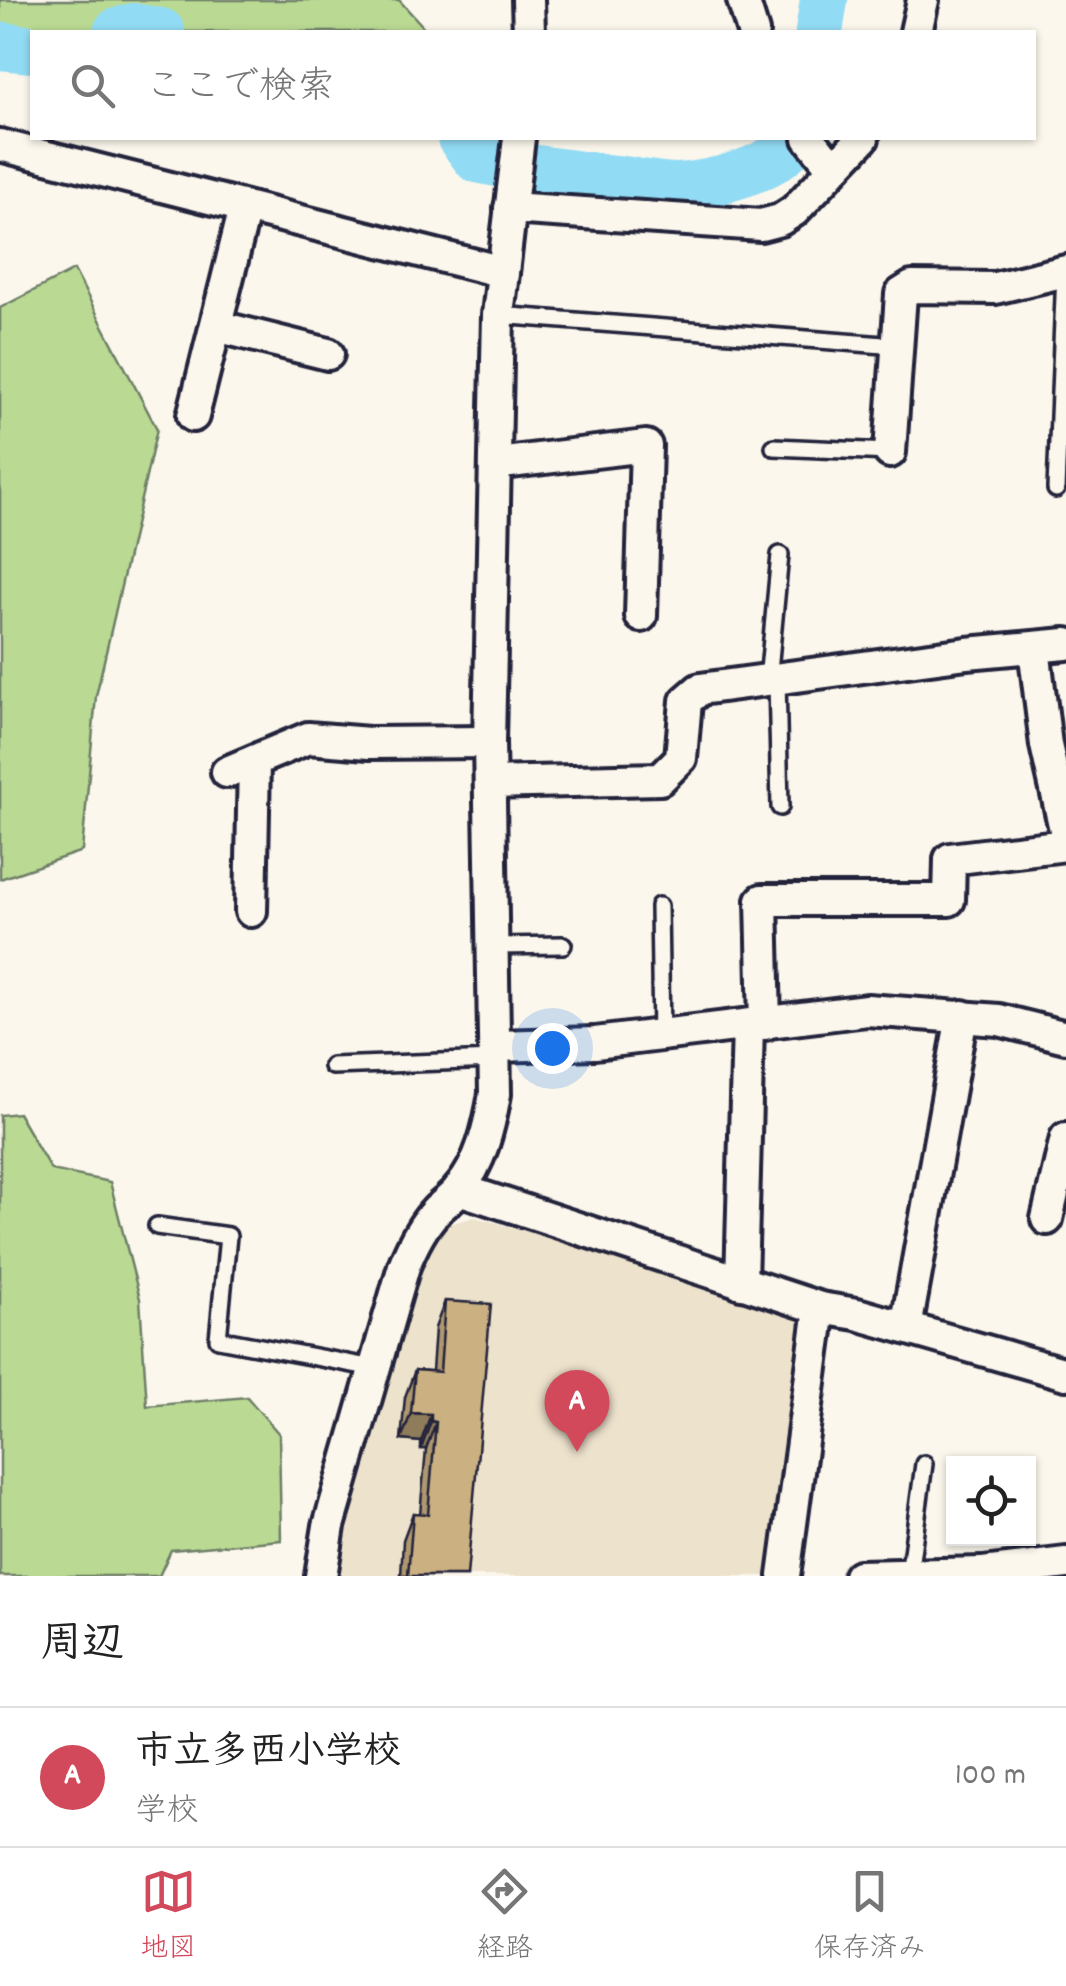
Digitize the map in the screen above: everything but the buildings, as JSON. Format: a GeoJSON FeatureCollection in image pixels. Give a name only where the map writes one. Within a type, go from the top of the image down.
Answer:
{"type":"FeatureCollection","features":[{"type":"Feature","properties":{"kind":"street"},"geometry":{"type":"LineString","coordinates":[[528,0],[528,30]]}},
{"type":"Feature","properties":{"kind":"street"},"geometry":{"type":"LineString","coordinates":[[743,0],[752,30]]}},
{"type":"Feature","properties":{"kind":"street"},"geometry":{"type":"LineString","coordinates":[[916,30],[923,0]]}},
{"type":"Feature","properties":{"kind":"street"},"geometry":{"type":"LineString","coordinates":[[512,199],[761,224],[780,220],[794,211],[819,150],[856,140]]}},
{"type":"Feature","properties":{"kind":"street"},"geometry":{"type":"LineString","coordinates":[[321,1576],[329,1526],[414,1241],[433,1213],[460,1189],[488,1133],[495,1094],[489,742],[498,316],[519,143]]}},
{"type":"Feature","properties":{"kind":"street"},"geometry":{"type":"LineString","coordinates":[[0,144],[503,272]]}},
{"type":"Feature","properties":{"kind":"street"},"geometry":{"type":"LineString","coordinates":[[193,416],[246,208]]}},
{"type":"Feature","properties":{"kind":"street"},"geometry":{"type":"LineString","coordinates":[[890,452],[901,294],[912,287],[995,288],[1065,272]]}},
{"type":"Feature","properties":{"kind":"street"},"geometry":{"type":"LineString","coordinates":[[216,326],[328,354]]}},
{"type":"Feature","properties":{"kind":"street"},"geometry":{"type":"LineString","coordinates":[[495,464],[646,446],[641,616]]}},
{"type":"Feature","properties":{"kind":"street"},"geometry":{"type":"LineString","coordinates":[[490,784],[660,779],[680,758],[686,700],[700,688],[1066,644]]}},
{"type":"Feature","properties":{"kind":"street"},"geometry":{"type":"LineString","coordinates":[[1034,648],[1046,746],[1066,834]]}},
{"type":"Feature","properties":{"kind":"street"},"geometry":{"type":"LineString","coordinates":[[251,911],[240,767],[308,738],[370,743],[489,742]]}},
{"type":"Feature","properties":{"kind":"street"},"geometry":{"type":"LineString","coordinates":[[741,1283],[762,900],[949,900],[950,859],[1066,845]]}},
{"type":"Feature","properties":{"kind":"street"},"geometry":{"type":"LineString","coordinates":[[495,1053],[867,1010],[1000,1020],[1066,1037]]}},
{"type":"Feature","properties":{"kind":"street"},"geometry":{"type":"LineString","coordinates":[[906,1328],[962,1016]]}},
{"type":"Feature","properties":{"kind":"street"},"geometry":{"type":"LineString","coordinates":[[1047,1219],[1066,1138]]}},
{"type":"Feature","properties":{"kind":"street"},"geometry":{"type":"LineString","coordinates":[[460,1189],[820,1308],[856,1314],[1066,1374]]}},
{"type":"Feature","properties":{"kind":"street"},"geometry":{"type":"LineString","coordinates":[[784,1576],[820,1308]]}},
{"type":"Feature","properties":{"kind":"street"},"geometry":{"type":"LineString","coordinates":[[859,1576],[982,1574],[1066,1563]]}},
{"type":"Feature","properties":{"kind":"lane"},"geometry":{"type":"LineString","coordinates":[[1056,489],[1065,272]]}},
{"type":"Feature","properties":{"kind":"lane"},"geometry":{"type":"LineString","coordinates":[[498,316],[898,346]]}},
{"type":"Feature","properties":{"kind":"lane"},"geometry":{"type":"LineString","coordinates":[[774,447],[890,452]]}},
{"type":"Feature","properties":{"kind":"lane"},"geometry":{"type":"LineString","coordinates":[[780,555],[773,681],[780,806]]}},
{"type":"Feature","properties":{"kind":"lane"},"geometry":{"type":"LineString","coordinates":[[660,906],[661,1036]]}},
{"type":"Feature","properties":{"kind":"lane"},"geometry":{"type":"LineString","coordinates":[[492,946],[563,945]]}},
{"type":"Feature","properties":{"kind":"lane"},"geometry":{"type":"LineString","coordinates":[[332,1066],[495,1053]]}},
{"type":"Feature","properties":{"kind":"lane"},"geometry":{"type":"LineString","coordinates":[[157,1226],[228,1236],[218,1339],[374,1368]]}},
{"type":"Feature","properties":{"kind":"lane"},"geometry":{"type":"LineString","coordinates":[[909,1575],[924,1464]]}},
{"type":"Feature","properties":{"kind":"shaded area"},"geometry":{"type":"Polygon","coordinates":[[[475,1217],[799,1317],[807,1329],[773,1576],[335,1576],[346,1511],[419,1253],[445,1225],[475,1217]]]}},
{"type":"Feature","properties":{"kind":"green space"},"geometry":{"type":"Polygon","coordinates":[[[0,0],[399,0],[426,30],[30,30],[30,62],[0,56],[0,0]]]}},
{"type":"Feature","properties":{"kind":"green space"},"geometry":{"type":"Polygon","coordinates":[[[74,270],[157,429],[96,696],[82,851],[0,879],[0,308],[74,270]]]}},
{"type":"Feature","properties":{"kind":"green space"},"geometry":{"type":"Polygon","coordinates":[[[18,1113],[51,1170],[110,1182],[140,1299],[147,1406],[247,1397],[279,1434],[281,1540],[171,1550],[159,1576],[0,1576],[0,1115],[18,1113]]]}},
{"type":"Feature","properties":{"kind":"waterway"},"geometry":{"type":"LineString","coordinates":[[819,30],[824,0]]}},
{"type":"Feature","properties":{"kind":"waterway"},"geometry":{"type":"LineString","coordinates":[[123,30],[150,30]]}},
{"type":"Feature","properties":{"kind":"waterway"},"geometry":{"type":"LineString","coordinates":[[0,46],[30,49]]}},
{"type":"Feature","properties":{"kind":"waterway"},"geometry":{"type":"LineString","coordinates":[[463,140],[477,159],[677,187],[743,173],[775,158],[794,140]]}},
{"type":"Feature","properties":{"kind":"place","name":"市立多西小学校"},"geometry":{"type":"Point","coordinates":[577,1452]}}]}
